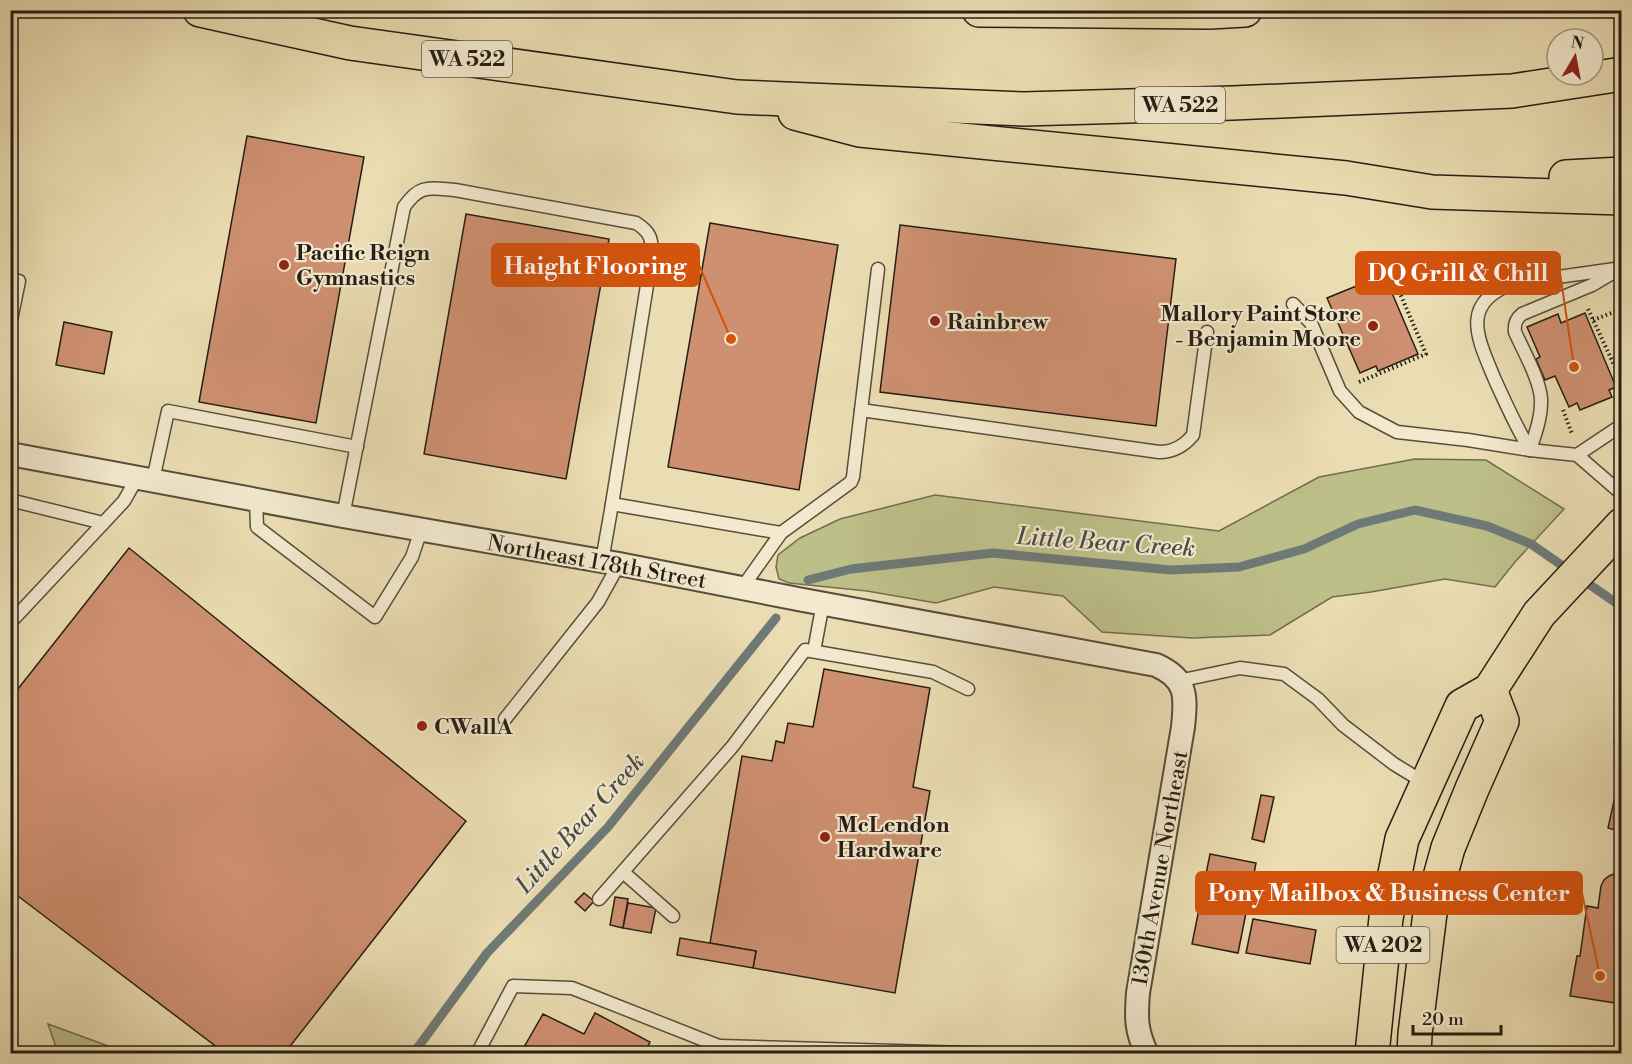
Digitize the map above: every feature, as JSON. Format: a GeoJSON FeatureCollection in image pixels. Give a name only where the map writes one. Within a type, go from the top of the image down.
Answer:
{"type":"FeatureCollection","features":[{"type":"Feature","properties":{"kind":"main road","name":"WA 522"},"geometry":{"type":"LineString","coordinates":[[200,10],[350,43],[737,97],[1036,109],[1512,92],[1622,74]]}},
{"type":"Feature","properties":{"kind":"main road"},"geometry":{"type":"LineString","coordinates":[[979,10],[1210,12],[1245,10]]}},
{"type":"Feature","properties":{"kind":"main road"},"geometry":{"type":"LineString","coordinates":[[737,97],[860,130],[1346,178],[1432,192],[1622,198]]}},
{"type":"Feature","properties":{"kind":"main road"},"geometry":{"type":"LineString","coordinates":[[1346,178],[1543,178],[1622,174]]}},
{"type":"Feature","properties":{"kind":"main road","name":"WA 202"},"geometry":{"type":"LineString","coordinates":[[1372,1053],[1390,895],[1402,839],[1426,783],[1462,706],[1490,690],[1539,614],[1616,531]]}},
{"type":"Feature","properties":{"kind":"main road","name":"WA 202"},"geometry":{"type":"LineString","coordinates":[[1414,1053],[1430,913],[1448,848],[1502,721],[1490,690]]}},
{"type":"Feature","properties":{"kind":"street","name":"Northeast 178th Street"},"geometry":{"type":"LineString","coordinates":[[10,454],[420,530],[610,562],[1156,665],[1169,671],[1178,681]]}},
{"type":"Feature","properties":{"kind":"street","name":"130th Avenue Northeast"},"geometry":{"type":"LineString","coordinates":[[1147,1053],[1139,1038],[1136,1017],[1138,993],[1183,727],[1185,700],[1178,681]]}},
{"type":"Feature","properties":{"kind":"lane"},"geometry":{"type":"LineString","coordinates":[[343,516],[404,207],[412,196],[419,190],[433,188],[455,190],[636,223],[645,229],[652,240],[652,254],[612,504],[610,562],[598,602],[505,719]]}},
{"type":"Feature","properties":{"kind":"lane"},"geometry":{"type":"LineString","coordinates":[[1530,450],[1539,421],[1540,390],[1515,332],[1517,319],[1592,285],[1621,268]]}},
{"type":"Feature","properties":{"kind":"lane"},"geometry":{"type":"LineString","coordinates":[[1530,450],[1514,422],[1480,344],[1476,328],[1479,312],[1487,298],[1499,288],[1515,283],[1621,268]]}},
{"type":"Feature","properties":{"kind":"lane"},"geometry":{"type":"LineString","coordinates":[[742,588],[781,533],[851,482],[878,269]]}},
{"type":"Feature","properties":{"kind":"lane"},"geometry":{"type":"LineString","coordinates":[[10,280],[19,281],[10,325]]}},
{"type":"Feature","properties":{"kind":"lane"},"geometry":{"type":"LineString","coordinates":[[1293,304],[1311,323],[1340,391],[1359,411],[1397,432],[1576,455],[1622,494]]}},
{"type":"Feature","properties":{"kind":"lane"},"geometry":{"type":"LineString","coordinates":[[861,410],[1168,452],[1186,443],[1193,435],[1207,332]]}},
{"type":"Feature","properties":{"kind":"lane"},"geometry":{"type":"LineString","coordinates":[[10,622],[145,479],[168,411],[357,447]]}},
{"type":"Feature","properties":{"kind":"lane"},"geometry":{"type":"LineString","coordinates":[[1576,455],[1622,425]]}},
{"type":"Feature","properties":{"kind":"lane"},"geometry":{"type":"LineString","coordinates":[[10,500],[103,523]]}},
{"type":"Feature","properties":{"kind":"lane"},"geometry":{"type":"LineString","coordinates":[[256,500],[257,527],[375,617],[412,557],[420,530]]}},
{"type":"Feature","properties":{"kind":"lane"},"geometry":{"type":"LineString","coordinates":[[612,504],[781,533]]}},
{"type":"Feature","properties":{"kind":"lane"},"geometry":{"type":"LineString","coordinates":[[814,651],[823,603]]}},
{"type":"Feature","properties":{"kind":"lane"},"geometry":{"type":"LineString","coordinates":[[599,899],[732,747],[805,650],[933,672],[969,689]]}},
{"type":"Feature","properties":{"kind":"lane"},"geometry":{"type":"LineString","coordinates":[[1178,681],[1240,668],[1284,674],[1318,699],[1343,725],[1394,764],[1426,783]]}},
{"type":"Feature","properties":{"kind":"lane"},"geometry":{"type":"LineString","coordinates":[[623,872],[673,916]]}},
{"type":"Feature","properties":{"kind":"lane"},"geometry":{"type":"LineString","coordinates":[[477,1053],[513,986],[572,988],[717,1050],[1003,1053]]}},
{"type":"Feature","properties":{"kind":"path"},"geometry":{"type":"LineString","coordinates":[[1340,391],[1426,354],[1396,284]]}},
{"type":"Feature","properties":{"kind":"path"},"geometry":{"type":"LineString","coordinates":[[1559,299],[1565,315],[1586,306],[1622,382]]}},
{"type":"Feature","properties":{"kind":"path"},"geometry":{"type":"LineString","coordinates":[[1593,321],[1622,309]]}},
{"type":"Feature","properties":{"kind":"green space"},"geometry":{"type":"Polygon","coordinates":[[[1415,459],[1486,460],[1564,509],[1495,587],[1445,579],[1332,597],[1270,635],[1192,638],[1102,632],[1063,596],[994,587],[936,603],[867,591],[789,583],[779,579],[776,567],[778,555],[800,538],[840,519],[935,495],[1219,531],[1319,477],[1415,459]]]}},
{"type":"Feature","properties":{"kind":"green space"},"geometry":{"type":"Polygon","coordinates":[[[48,1024],[119,1050],[123,1053],[58,1053],[48,1024]]]}},
{"type":"Feature","properties":{"kind":"building","name":"Pacific Reign Gymnastics"},"geometry":{"type":"Polygon","coordinates":[[[247,136],[364,157],[316,423],[199,402],[247,136]]]}},
{"type":"Feature","properties":{"kind":"building"},"geometry":{"type":"Polygon","coordinates":[[[466,214],[609,239],[566,479],[424,454],[466,214]]]}},
{"type":"Feature","properties":{"kind":"building"},"geometry":{"type":"Polygon","coordinates":[[[710,223],[838,245],[799,490],[668,467],[710,223]]]}},
{"type":"Feature","properties":{"kind":"building"},"geometry":{"type":"Polygon","coordinates":[[[900,225],[1176,259],[1156,426],[880,392],[900,225]]]}},
{"type":"Feature","properties":{"kind":"building","name":"Mallory Paint Store - Benjamin Moore"},"geometry":{"type":"Polygon","coordinates":[[[1376,278],[1381,290],[1389,286],[1418,354],[1378,371],[1376,366],[1360,373],[1327,298],[1376,278]]]}},
{"type":"Feature","properties":{"kind":"building"},"geometry":{"type":"Polygon","coordinates":[[[1585,313],[1616,387],[1609,390],[1612,397],[1580,410],[1577,403],[1569,407],[1555,376],[1545,380],[1536,359],[1540,357],[1527,327],[1558,314],[1561,323],[1585,313]]]}},
{"type":"Feature","properties":{"kind":"building"},"geometry":{"type":"Polygon","coordinates":[[[64,322],[112,332],[104,374],[56,365],[64,322]]]}},
{"type":"Feature","properties":{"kind":"building"},"geometry":{"type":"Polygon","coordinates":[[[129,548],[466,821],[284,1054],[226,1054],[10,890],[10,699],[129,548]]]}},
{"type":"Feature","properties":{"kind":"building","name":"McLendon Hardware"},"geometry":{"type":"Polygon","coordinates":[[[824,669],[930,688],[913,787],[930,791],[895,993],[753,968],[756,951],[710,943],[742,756],[772,761],[776,741],[784,743],[788,723],[813,727],[824,669]]]}},
{"type":"Feature","properties":{"kind":"building"},"geometry":{"type":"Polygon","coordinates":[[[1622,725],[1622,753],[1614,743],[1617,730],[1622,725]]]}},
{"type":"Feature","properties":{"kind":"building"},"geometry":{"type":"Polygon","coordinates":[[[1622,765],[1622,844],[1619,831],[1608,828],[1622,765]]]}},
{"type":"Feature","properties":{"kind":"building"},"geometry":{"type":"Polygon","coordinates":[[[1261,795],[1274,797],[1264,842],[1252,839],[1261,795]]]}},
{"type":"Feature","properties":{"kind":"building"},"geometry":{"type":"Polygon","coordinates":[[[1210,854],[1256,863],[1238,953],[1192,944],[1210,854]]]}},
{"type":"Feature","properties":{"kind":"building"},"geometry":{"type":"Polygon","coordinates":[[[1621,871],[1622,1004],[1570,996],[1577,956],[1580,956],[1587,906],[1598,908],[1604,880],[1621,871]]]}},
{"type":"Feature","properties":{"kind":"building"},"geometry":{"type":"Polygon","coordinates":[[[584,893],[594,901],[585,911],[575,902],[584,893]]]}},
{"type":"Feature","properties":{"kind":"building"},"geometry":{"type":"Polygon","coordinates":[[[615,897],[628,899],[623,928],[610,925],[615,897]]]}},
{"type":"Feature","properties":{"kind":"building"},"geometry":{"type":"Polygon","coordinates":[[[628,903],[656,908],[651,933],[623,928],[628,903]]]}},
{"type":"Feature","properties":{"kind":"building"},"geometry":{"type":"Polygon","coordinates":[[[1253,919],[1316,930],[1310,964],[1246,953],[1253,919]]]}},
{"type":"Feature","properties":{"kind":"building"},"geometry":{"type":"Polygon","coordinates":[[[680,938],[756,951],[753,968],[677,955],[680,938]]]}},
{"type":"Feature","properties":{"kind":"building"},"geometry":{"type":"Polygon","coordinates":[[[595,1013],[650,1042],[644,1054],[520,1054],[543,1014],[584,1034],[595,1013]]]}},
{"type":"Feature","properties":{"kind":"waterway","name":"Little Bear Creek"},"geometry":{"type":"LineString","coordinates":[[808,580],[851,569],[993,553],[1171,570],[1239,567],[1304,549],[1358,524],[1415,510],[1487,526],[1531,544],[1622,607]]}},
{"type":"Feature","properties":{"kind":"waterway","name":"Little Bear Creek"},"geometry":{"type":"LineString","coordinates":[[413,1054],[487,953],[608,827],[776,618]]}},
{"type":"Feature","properties":{"kind":"place","name":"Pacific Reign Gymnastics"},"geometry":{"type":"Point","coordinates":[284,265]}},
{"type":"Feature","properties":{"kind":"place","name":"Rainbrew"},"geometry":{"type":"Point","coordinates":[935,321]}},
{"type":"Feature","properties":{"kind":"place","name":"Mallory Paint Store - Benjamin Moore"},"geometry":{"type":"Point","coordinates":[1373,326]}},
{"type":"Feature","properties":{"kind":"place","name":"Haight Flooring"},"geometry":{"type":"Point","coordinates":[731,339]}},
{"type":"Feature","properties":{"kind":"place","name":"DQ Grill & Chill"},"geometry":{"type":"Point","coordinates":[1574,367]}},
{"type":"Feature","properties":{"kind":"place","name":"CWallA"},"geometry":{"type":"Point","coordinates":[422,726]}},
{"type":"Feature","properties":{"kind":"place","name":"McLendon Hardware"},"geometry":{"type":"Point","coordinates":[825,837]}},
{"type":"Feature","properties":{"kind":"place","name":"Pony Mailbox & Business Center"},"geometry":{"type":"Point","coordinates":[1600,976]}}]}
